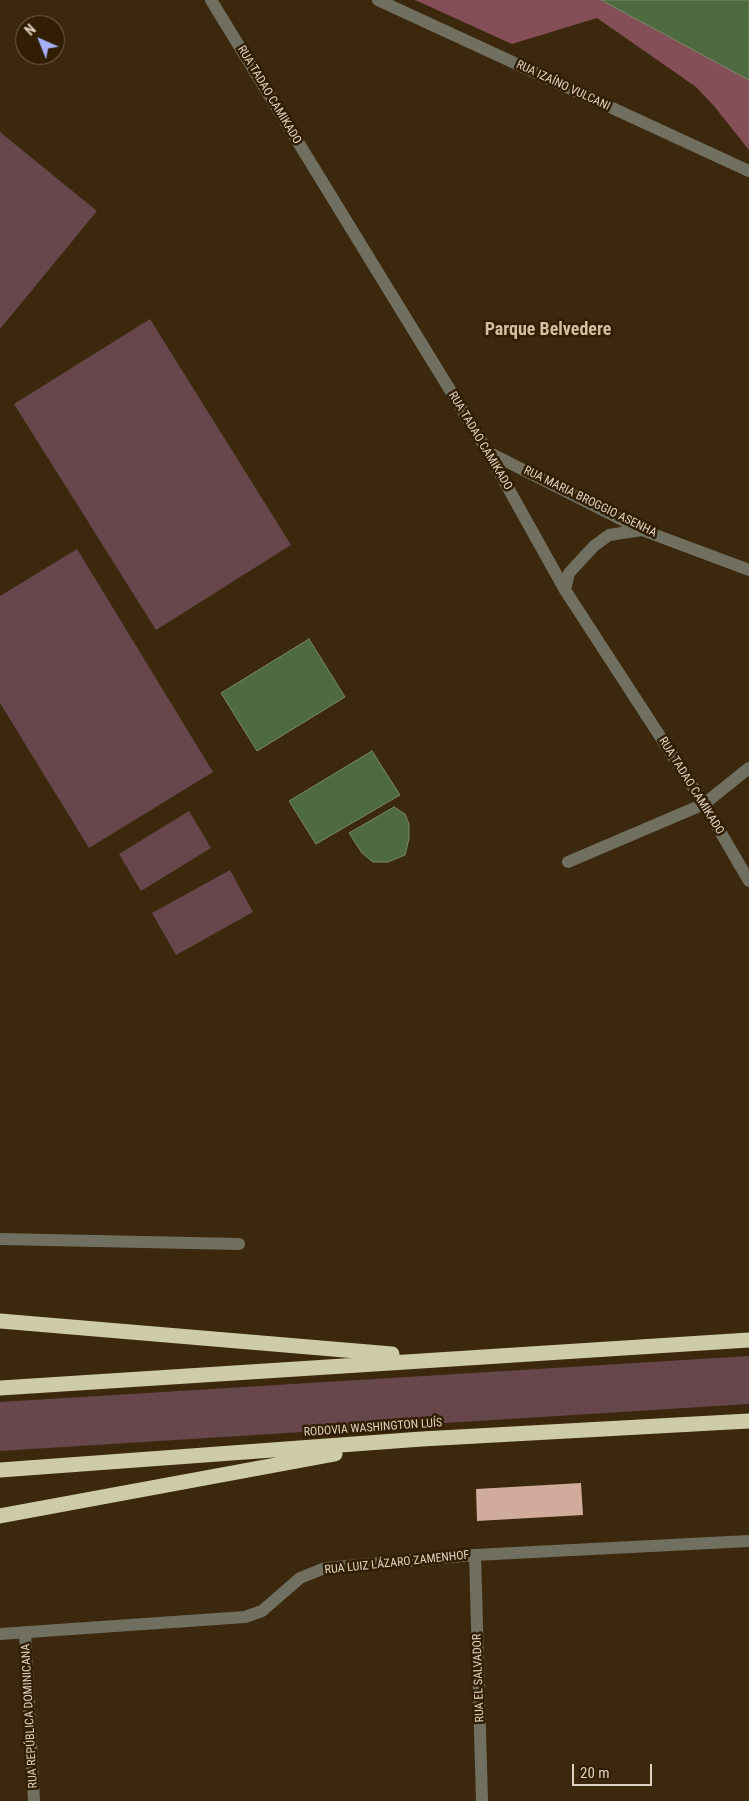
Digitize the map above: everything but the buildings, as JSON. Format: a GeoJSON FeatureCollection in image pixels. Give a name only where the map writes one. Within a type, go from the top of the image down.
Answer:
{"type":"FeatureCollection","features":[{"type":"Feature","properties":{"kind":"highway"},"geometry":{"type":"LineString","coordinates":[[0,1321],[440,1358]]}},
{"type":"Feature","properties":{"kind":"highway"},"geometry":{"type":"LineString","coordinates":[[0,1388],[440,1358],[749,1340]]}},
{"type":"Feature","properties":{"kind":"highway","name":"RODOVIA WASHINGTON LUÍS"},"geometry":{"type":"LineString","coordinates":[[0,1470],[422,1439],[749,1421]]}},
{"type":"Feature","properties":{"kind":"highway"},"geometry":{"type":"LineString","coordinates":[[0,1516],[422,1439]]}},
{"type":"Feature","properties":{"kind":"street","name":"RUA TADAO CAMIKADO"},"geometry":{"type":"LineString","coordinates":[[211,0],[488,452],[565,590],[704,804],[749,881]]}},
{"type":"Feature","properties":{"kind":"street","name":"RUA IZAÍNO VULCANI"},"geometry":{"type":"LineString","coordinates":[[378,0],[749,171]]}},
{"type":"Feature","properties":{"kind":"street","name":"RUA MARIA BROGGIO ASENHA"},"geometry":{"type":"LineString","coordinates":[[488,452],[642,530],[749,570]]}},
{"type":"Feature","properties":{"kind":"street"},"geometry":{"type":"LineString","coordinates":[[565,590],[569,573],[594,546],[609,535],[642,530]]}},
{"type":"Feature","properties":{"kind":"street"},"geometry":{"type":"LineString","coordinates":[[568,862],[704,804],[749,768]]}},
{"type":"Feature","properties":{"kind":"street"},"geometry":{"type":"LineString","coordinates":[[0,1239],[239,1244]]}},
{"type":"Feature","properties":{"kind":"street","name":"RUA LUIZ LÁZARO ZAMENHOF"},"geometry":{"type":"LineString","coordinates":[[0,1634],[245,1617],[262,1611],[300,1578],[325,1568],[475,1555],[749,1541]]}},
{"type":"Feature","properties":{"kind":"street","name":"RUA EL SALVADOR"},"geometry":{"type":"LineString","coordinates":[[475,1555],[482,1801]]}},
{"type":"Feature","properties":{"kind":"street","name":"RUA REPÚBLICA DOMINICANA"},"geometry":{"type":"LineString","coordinates":[[25,1632],[34,1801]]}},
{"type":"Feature","properties":{"kind":"shaded area"},"geometry":{"type":"Polygon","coordinates":[[[415,0],[749,0],[749,150],[714,106],[696,87],[597,18],[512,44],[415,0]]]}},
{"type":"Feature","properties":{"kind":"shaded area"},"geometry":{"type":"Polygon","coordinates":[[[601,0],[749,0],[749,80],[601,0]]]}},
{"type":"Feature","properties":{"kind":"shaded area"},"geometry":{"type":"Polygon","coordinates":[[[0,132],[97,211],[0,329],[0,132]]]}},
{"type":"Feature","properties":{"kind":"shaded area"},"geometry":{"type":"Polygon","coordinates":[[[150,319],[291,545],[156,630],[14,404],[150,319]]]}},
{"type":"Feature","properties":{"kind":"shaded area"},"geometry":{"type":"Polygon","coordinates":[[[77,549],[213,772],[89,848],[0,703],[0,596],[77,549]]]}},
{"type":"Feature","properties":{"kind":"shaded area"},"geometry":{"type":"Polygon","coordinates":[[[309,639],[345,697],[257,751],[221,693],[309,639]]]}},
{"type":"Feature","properties":{"kind":"shaded area"},"geometry":{"type":"Polygon","coordinates":[[[372,751],[400,795],[316,844],[289,801],[372,751]]]}},
{"type":"Feature","properties":{"kind":"shaded area"},"geometry":{"type":"Polygon","coordinates":[[[394,807],[405,814],[409,824],[409,839],[405,855],[388,862],[373,862],[362,853],[349,833],[394,807]]]}},
{"type":"Feature","properties":{"kind":"shaded area"},"geometry":{"type":"Polygon","coordinates":[[[189,811],[211,848],[141,891],[119,854],[189,811]]]}},
{"type":"Feature","properties":{"kind":"shaded area"},"geometry":{"type":"Polygon","coordinates":[[[230,870],[253,912],[176,955],[152,913],[230,870]]]}},
{"type":"Feature","properties":{"kind":"shaded area"},"geometry":{"type":"Polygon","coordinates":[[[749,1356],[749,1404],[0,1451],[0,1402],[749,1356]]]}},
{"type":"Feature","properties":{"kind":"district","name":"Parque Belvedere"},"geometry":{"type":"Point","coordinates":[548,330]}}]}
